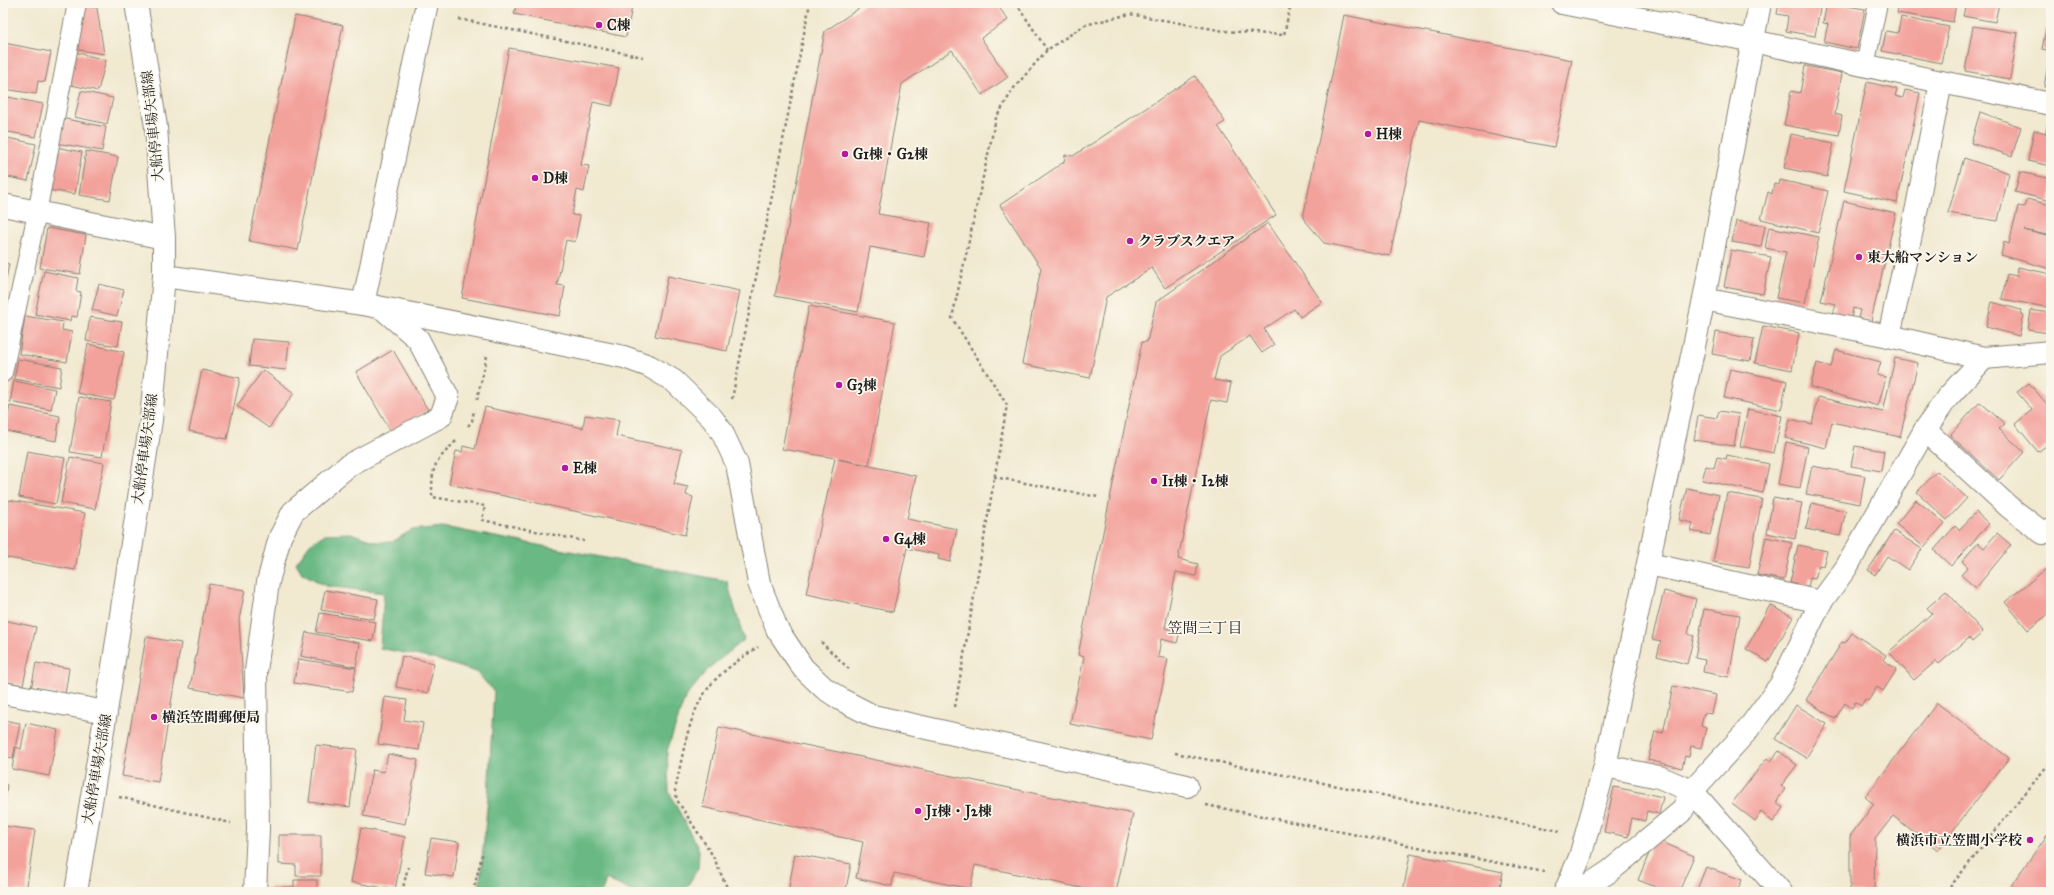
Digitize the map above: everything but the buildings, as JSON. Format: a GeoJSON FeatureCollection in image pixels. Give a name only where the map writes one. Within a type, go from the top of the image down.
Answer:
{"type":"FeatureCollection","features":[{"type":"Feature","properties":{"kind":"street","name":"大船停車場矢部線"},"geometry":{"type":"LineString","coordinates":[[76,892],[106,712],[151,420],[164,276],[164,238],[156,127],[136,3]]}},
{"type":"Feature","properties":{"kind":"street"},"geometry":{"type":"LineString","coordinates":[[372,306],[427,3]]}},
{"type":"Feature","properties":{"kind":"street"},"geometry":{"type":"LineString","coordinates":[[1562,3],[1753,41],[1865,66],[2051,104]]}},
{"type":"Feature","properties":{"kind":"street"},"geometry":{"type":"LineString","coordinates":[[1570,891],[1605,766],[1649,564],[1704,299],[1760,3]]}},
{"type":"Feature","properties":{"kind":"street"},"geometry":{"type":"LineString","coordinates":[[1889,336],[1917,207],[1941,82]]}},
{"type":"Feature","properties":{"kind":"street"},"geometry":{"type":"LineString","coordinates":[[3,205],[164,238]]}},
{"type":"Feature","properties":{"kind":"street"},"geometry":{"type":"LineString","coordinates":[[164,276],[372,306],[624,357],[649,366],[674,381],[712,418],[722,432],[737,464],[759,583],[765,601],[777,629],[803,668],[824,688],[842,700],[873,716],[1187,786]]}},
{"type":"Feature","properties":{"kind":"street"},"geometry":{"type":"LineString","coordinates":[[1704,299],[1889,336],[1984,358],[2051,352]]}},
{"type":"Feature","properties":{"kind":"street"},"geometry":{"type":"LineString","coordinates":[[256,892],[258,829],[256,671],[268,582],[280,537],[293,512],[349,465],[441,416],[448,397],[418,339],[372,306]]}},
{"type":"Feature","properties":{"kind":"street"},"geometry":{"type":"LineString","coordinates":[[1570,891],[1610,872],[1682,811],[1692,791],[1746,732],[1782,684],[1821,602],[1846,568],[1925,430],[1947,398],[1984,358]]}},
{"type":"Feature","properties":{"kind":"street"},"geometry":{"type":"LineString","coordinates":[[1925,430],[2009,507],[2044,533],[2051,529]]}},
{"type":"Feature","properties":{"kind":"street"},"geometry":{"type":"LineString","coordinates":[[1649,564],[1821,602]]}},
{"type":"Feature","properties":{"kind":"street"},"geometry":{"type":"LineString","coordinates":[[3,693],[106,712]]}},
{"type":"Feature","properties":{"kind":"street"},"geometry":{"type":"LineString","coordinates":[[1605,766],[1659,777],[1692,791],[1781,892]]}},
{"type":"Feature","properties":{"kind":"lane"},"geometry":{"type":"LineString","coordinates":[[3,373],[37,213],[77,3]]}},
{"type":"Feature","properties":{"kind":"lane"},"geometry":{"type":"LineString","coordinates":[[1865,66],[1878,3]]}},
{"type":"Feature","properties":{"kind":"path"},"geometry":{"type":"LineString","coordinates":[[712,418],[730,406],[810,3]]}},
{"type":"Feature","properties":{"kind":"path"},"geometry":{"type":"LineString","coordinates":[[1016,3],[1047,50]]}},
{"type":"Feature","properties":{"kind":"path"},"geometry":{"type":"LineString","coordinates":[[951,733],[1007,405],[952,318],[996,118],[1014,88],[1047,50],[1085,25],[1130,14],[1224,31],[1284,35],[1290,3]]}},
{"type":"Feature","properties":{"kind":"path"},"geometry":{"type":"LineString","coordinates":[[459,19],[644,57]]}},
{"type":"Feature","properties":{"kind":"path"},"geometry":{"type":"LineString","coordinates":[[464,431],[472,421],[488,352]]}},
{"type":"Feature","properties":{"kind":"path"},"geometry":{"type":"LineString","coordinates":[[460,437],[440,456],[432,471],[432,497],[485,506],[482,520],[584,541]]}},
{"type":"Feature","properties":{"kind":"path"},"geometry":{"type":"LineString","coordinates":[[994,477],[1098,497]]}},
{"type":"Feature","properties":{"kind":"path"},"geometry":{"type":"LineString","coordinates":[[816,637],[843,665],[856,674]]}},
{"type":"Feature","properties":{"kind":"path"},"geometry":{"type":"LineString","coordinates":[[729,892],[713,856],[677,800],[675,790],[690,724],[698,705],[715,680],[732,665],[763,644]]}},
{"type":"Feature","properties":{"kind":"path"},"geometry":{"type":"LineString","coordinates":[[949,704],[963,706]]}},
{"type":"Feature","properties":{"kind":"path"},"geometry":{"type":"LineString","coordinates":[[1169,752],[1568,832]]}},
{"type":"Feature","properties":{"kind":"path"},"geometry":{"type":"LineString","coordinates":[[1946,892],[2051,761]]}},
{"type":"Feature","properties":{"kind":"path"},"geometry":{"type":"LineString","coordinates":[[93,791],[258,829]]}},
{"type":"Feature","properties":{"kind":"path"},"geometry":{"type":"LineString","coordinates":[[1201,804],[1540,870],[1570,891]]}},
{"type":"Feature","properties":{"kind":"path"},"geometry":{"type":"LineString","coordinates":[[473,892],[482,851]]}},
{"type":"Feature","properties":{"kind":"path"},"geometry":{"type":"LineString","coordinates":[[402,892],[408,867]]}},
{"type":"Feature","properties":{"kind":"green space"},"geometry":{"type":"Polygon","coordinates":[[[443,527],[727,581],[744,640],[709,668],[685,698],[667,751],[669,792],[699,850],[698,868],[684,892],[633,892],[606,879],[602,892],[479,892],[488,798],[494,691],[476,672],[438,660],[380,648],[384,593],[326,586],[302,573],[296,563],[310,544],[325,534],[351,533],[376,542],[392,542],[412,530],[443,527]]]}},
{"type":"Feature","properties":{"kind":"place","name":"C棟"},"geometry":{"type":"Point","coordinates":[599,25]}},
{"type":"Feature","properties":{"kind":"place","name":"H棟"},"geometry":{"type":"Point","coordinates":[1368,134]}},
{"type":"Feature","properties":{"kind":"place","name":"G1棟・G2棟"},"geometry":{"type":"Point","coordinates":[845,154]}},
{"type":"Feature","properties":{"kind":"place","name":"D棟"},"geometry":{"type":"Point","coordinates":[535,178]}},
{"type":"Feature","properties":{"kind":"place","name":"クラブスクエア"},"geometry":{"type":"Point","coordinates":[1130,241]}},
{"type":"Feature","properties":{"kind":"place","name":"東大船マンション"},"geometry":{"type":"Point","coordinates":[1859,257]}},
{"type":"Feature","properties":{"kind":"place","name":"G3棟"},"geometry":{"type":"Point","coordinates":[839,385]}},
{"type":"Feature","properties":{"kind":"place","name":"E棟"},"geometry":{"type":"Point","coordinates":[565,468]}},
{"type":"Feature","properties":{"kind":"place","name":"I1棟・I2棟"},"geometry":{"type":"Point","coordinates":[1154,481]}},
{"type":"Feature","properties":{"kind":"place","name":"G4棟"},"geometry":{"type":"Point","coordinates":[886,539]}},
{"type":"Feature","properties":{"kind":"place","name":"横浜笠間郵便局"},"geometry":{"type":"Point","coordinates":[154,717]}},
{"type":"Feature","properties":{"kind":"place","name":"J1棟・J2棟"},"geometry":{"type":"Point","coordinates":[918,811]}},
{"type":"Feature","properties":{"kind":"place","name":"横浜市立笠間小学校"},"geometry":{"type":"Point","coordinates":[2030,840]}},
{"type":"Feature","properties":{"kind":"district","name":"笠間三丁目"},"geometry":{"type":"Point","coordinates":[1205,628]}}]}
